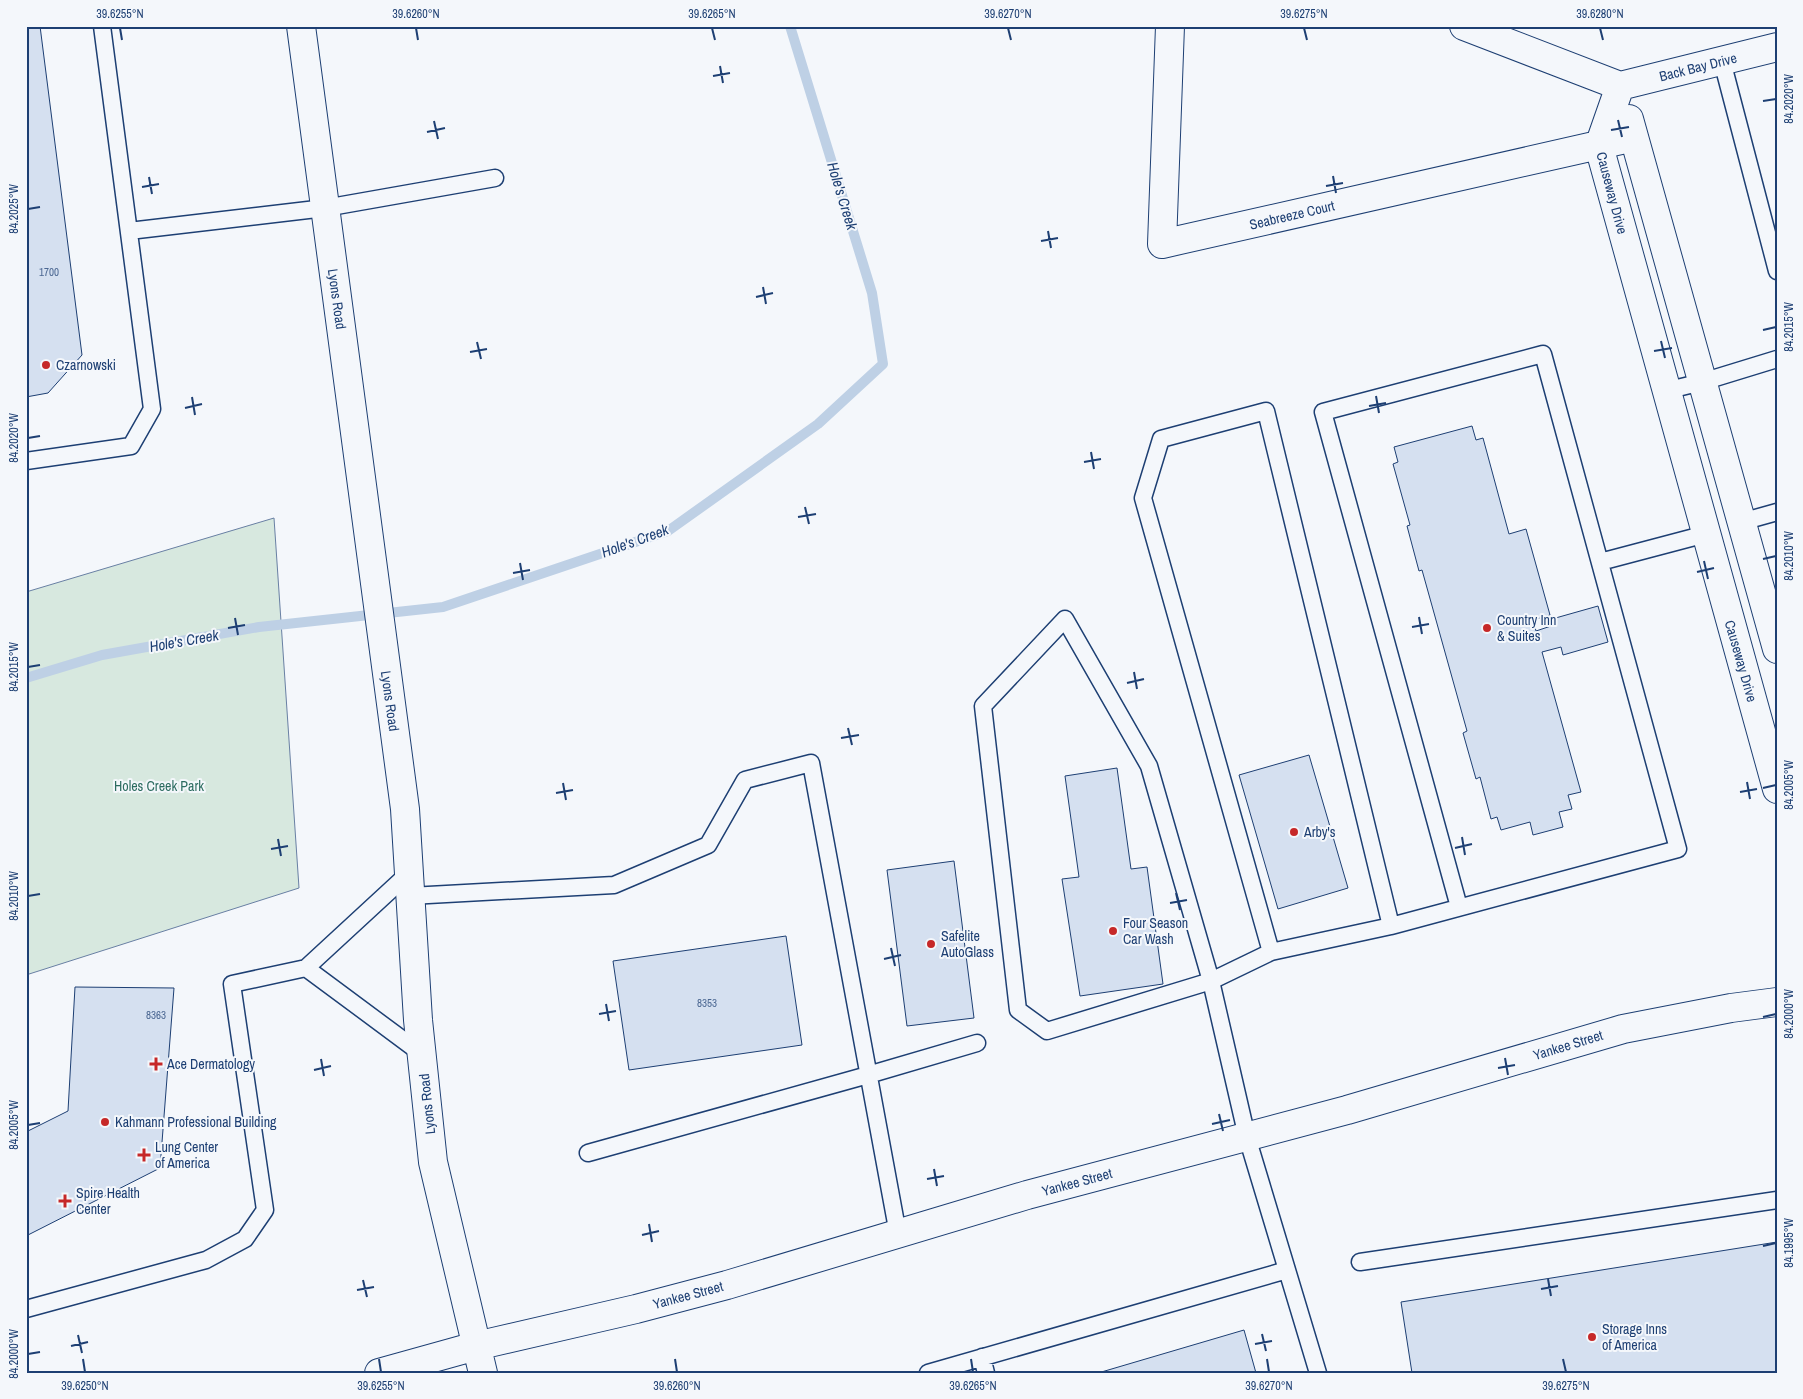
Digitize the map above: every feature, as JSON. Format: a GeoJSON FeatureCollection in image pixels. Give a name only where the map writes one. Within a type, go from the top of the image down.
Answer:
{"type":"FeatureCollection","features":[{"type":"Feature","properties":{"kind":"street","name":"Lyons Road"},"geometry":{"type":"LineString","coordinates":[[301,26],[405,809],[422,1054],[434,1162],[483,1373]]}},
{"type":"Feature","properties":{"kind":"street","name":"Seabreeze Court"},"geometry":{"type":"LineString","coordinates":[[1170,26],[1162,244],[1634,137]]}},
{"type":"Feature","properties":{"kind":"street"},"geometry":{"type":"LineString","coordinates":[[1464,26],[1620,86],[1777,649]]}},
{"type":"Feature","properties":{"kind":"street","name":"Back Bay Drive"},"geometry":{"type":"LineString","coordinates":[[1620,86],[1777,48]]}},
{"type":"Feature","properties":{"kind":"street","name":"Causeway Drive"},"geometry":{"type":"LineString","coordinates":[[1620,86],[1599,146],[1665,391],[1777,789]]}},
{"type":"Feature","properties":{"kind":"street"},"geometry":{"type":"LineString","coordinates":[[1706,534],[1741,522]]}},
{"type":"Feature","properties":{"kind":"street","name":"Yankee Street"},"geometry":{"type":"LineString","coordinates":[[379,1373],[476,1346],[636,1309],[727,1285],[1027,1196],[1479,1072],[1623,1028],[1731,1008],[1777,1002]]}},
{"type":"Feature","properties":{"kind":"lane"},"geometry":{"type":"LineString","coordinates":[[26,460],[131,446],[152,409],[102,26]]}},
{"type":"Feature","properties":{"kind":"lane"},"geometry":{"type":"LineString","coordinates":[[1722,61],[1777,271]]}},
{"type":"Feature","properties":{"kind":"lane"},"geometry":{"type":"LineString","coordinates":[[129,231],[324,208],[495,178]]}},
{"type":"Feature","properties":{"kind":"lane"},"geometry":{"type":"LineString","coordinates":[[1318,1373],[1247,1137],[1211,981],[1149,766],[1065,619],[983,706],[1018,1010],[1047,1031],[1211,981],[1271,952],[1391,926],[1678,849],[1543,354],[1323,412],[1459,907]]}},
{"type":"Feature","properties":{"kind":"lane"},"geometry":{"type":"LineString","coordinates":[[1665,391],[1702,382],[1777,359]]}},
{"type":"Feature","properties":{"kind":"lane"},"geometry":{"type":"LineString","coordinates":[[1271,952],[1143,498],[1161,439],[1266,411],[1391,926]]}},
{"type":"Feature","properties":{"kind":"lane"},"geometry":{"type":"LineString","coordinates":[[1741,522],[1777,512]]}},
{"type":"Feature","properties":{"kind":"lane"},"geometry":{"type":"LineString","coordinates":[[1600,562],[1706,534]]}},
{"type":"Feature","properties":{"kind":"lane"},"geometry":{"type":"LineString","coordinates":[[26,1309],[206,1260],[245,1239],[265,1210],[232,984],[306,968],[410,884],[614,885],[708,845],[745,780],[811,763],[898,1234]]}},
{"type":"Feature","properties":{"kind":"lane"},"geometry":{"type":"LineString","coordinates":[[306,968],[422,1054]]}},
{"type":"Feature","properties":{"kind":"lane"},"geometry":{"type":"LineString","coordinates":[[588,1153],[977,1043]]}},
{"type":"Feature","properties":{"kind":"lane"},"geometry":{"type":"LineString","coordinates":[[1360,1262],[1777,1200]]}},
{"type":"Feature","properties":{"kind":"lane"},"geometry":{"type":"LineString","coordinates":[[928,1373],[984,1365],[1287,1270]]}},
{"type":"Feature","properties":{"kind":"green space","name":"Holes Creek Park"},"geometry":{"type":"Polygon","coordinates":[[[274,518],[299,888],[26,975],[26,592],[274,518]]]}},
{"type":"Feature","properties":{"kind":"building"},"geometry":{"type":"Polygon","coordinates":[[[26,26],[40,26],[82,355],[48,393],[26,397],[26,26]]]}},
{"type":"Feature","properties":{"kind":"building","name":"Country Inn & Suites"},"geometry":{"type":"Polygon","coordinates":[[[1472,426],[1476,440],[1483,438],[1509,534],[1526,529],[1550,615],[1533,620],[1536,631],[1554,625],[1552,619],[1598,606],[1608,642],[1563,655],[1561,647],[1542,652],[1581,792],[1568,795],[1572,809],[1559,812],[1563,827],[1533,835],[1530,822],[1501,830],[1497,817],[1491,819],[1480,777],[1476,779],[1463,733],[1467,731],[1422,570],[1419,571],[1407,526],[1410,525],[1393,464],[1398,462],[1394,447],[1472,426]]]}},
{"type":"Feature","properties":{"kind":"building","name":"Arby's"},"geometry":{"type":"Polygon","coordinates":[[[1309,755],[1348,888],[1278,909],[1239,775],[1309,755]]]}},
{"type":"Feature","properties":{"kind":"building","name":"Four Season Car Wash"},"geometry":{"type":"Polygon","coordinates":[[[1117,768],[1131,869],[1147,867],[1163,984],[1080,996],[1062,879],[1079,877],[1065,776],[1117,768]]]}},
{"type":"Feature","properties":{"kind":"building","name":"Safelite AutoGlass"},"geometry":{"type":"Polygon","coordinates":[[[954,861],[974,1018],[907,1026],[887,870],[954,861]]]}},
{"type":"Feature","properties":{"kind":"building"},"geometry":{"type":"Polygon","coordinates":[[[786,936],[802,1045],[629,1070],[613,961],[786,936]]]}},
{"type":"Feature","properties":{"kind":"building","name":"Kahmann Professional Building"},"geometry":{"type":"Polygon","coordinates":[[[75,987],[174,988],[160,1168],[26,1236],[26,1132],[68,1111],[75,987]]]}},
{"type":"Feature","properties":{"kind":"building","name":"Storage Inns of America"},"geometry":{"type":"Polygon","coordinates":[[[1777,1242],[1777,1373],[1412,1373],[1401,1302],[1777,1242]]]}},
{"type":"Feature","properties":{"kind":"building"},"geometry":{"type":"Polygon","coordinates":[[[1244,1330],[1256,1373],[1098,1373],[1244,1330]]]}},
{"type":"Feature","properties":{"kind":"waterway","name":"Hole's Creek"},"geometry":{"type":"LineString","coordinates":[[26,678],[102,655],[259,627],[443,607],[668,531],[818,424],[883,364],[872,293],[790,26]]}},
{"type":"Feature","properties":{"kind":"place","name":"Czarnowski"},"geometry":{"type":"Point","coordinates":[46,365]}},
{"type":"Feature","properties":{"kind":"place","name":"Country Inn & Suites"},"geometry":{"type":"Point","coordinates":[1487,628]}},
{"type":"Feature","properties":{"kind":"place","name":"Arby's"},"geometry":{"type":"Point","coordinates":[1294,832]}},
{"type":"Feature","properties":{"kind":"place","name":"Four Season Car Wash"},"geometry":{"type":"Point","coordinates":[1113,931]}},
{"type":"Feature","properties":{"kind":"place","name":"Safelite AutoGlass"},"geometry":{"type":"Point","coordinates":[931,944]}},
{"type":"Feature","properties":{"kind":"place","name":"Ace Dermatology"},"geometry":{"type":"Point","coordinates":[156,1064]}},
{"type":"Feature","properties":{"kind":"place","name":"Kahmann Professional Building"},"geometry":{"type":"Point","coordinates":[105,1122]}},
{"type":"Feature","properties":{"kind":"place","name":"Lung Center of America"},"geometry":{"type":"Point","coordinates":[144,1155]}},
{"type":"Feature","properties":{"kind":"place","name":"Spire Health Center"},"geometry":{"type":"Point","coordinates":[65,1201]}},
{"type":"Feature","properties":{"kind":"place","name":"Storage Inns of America"},"geometry":{"type":"Point","coordinates":[1592,1337]}}]}
